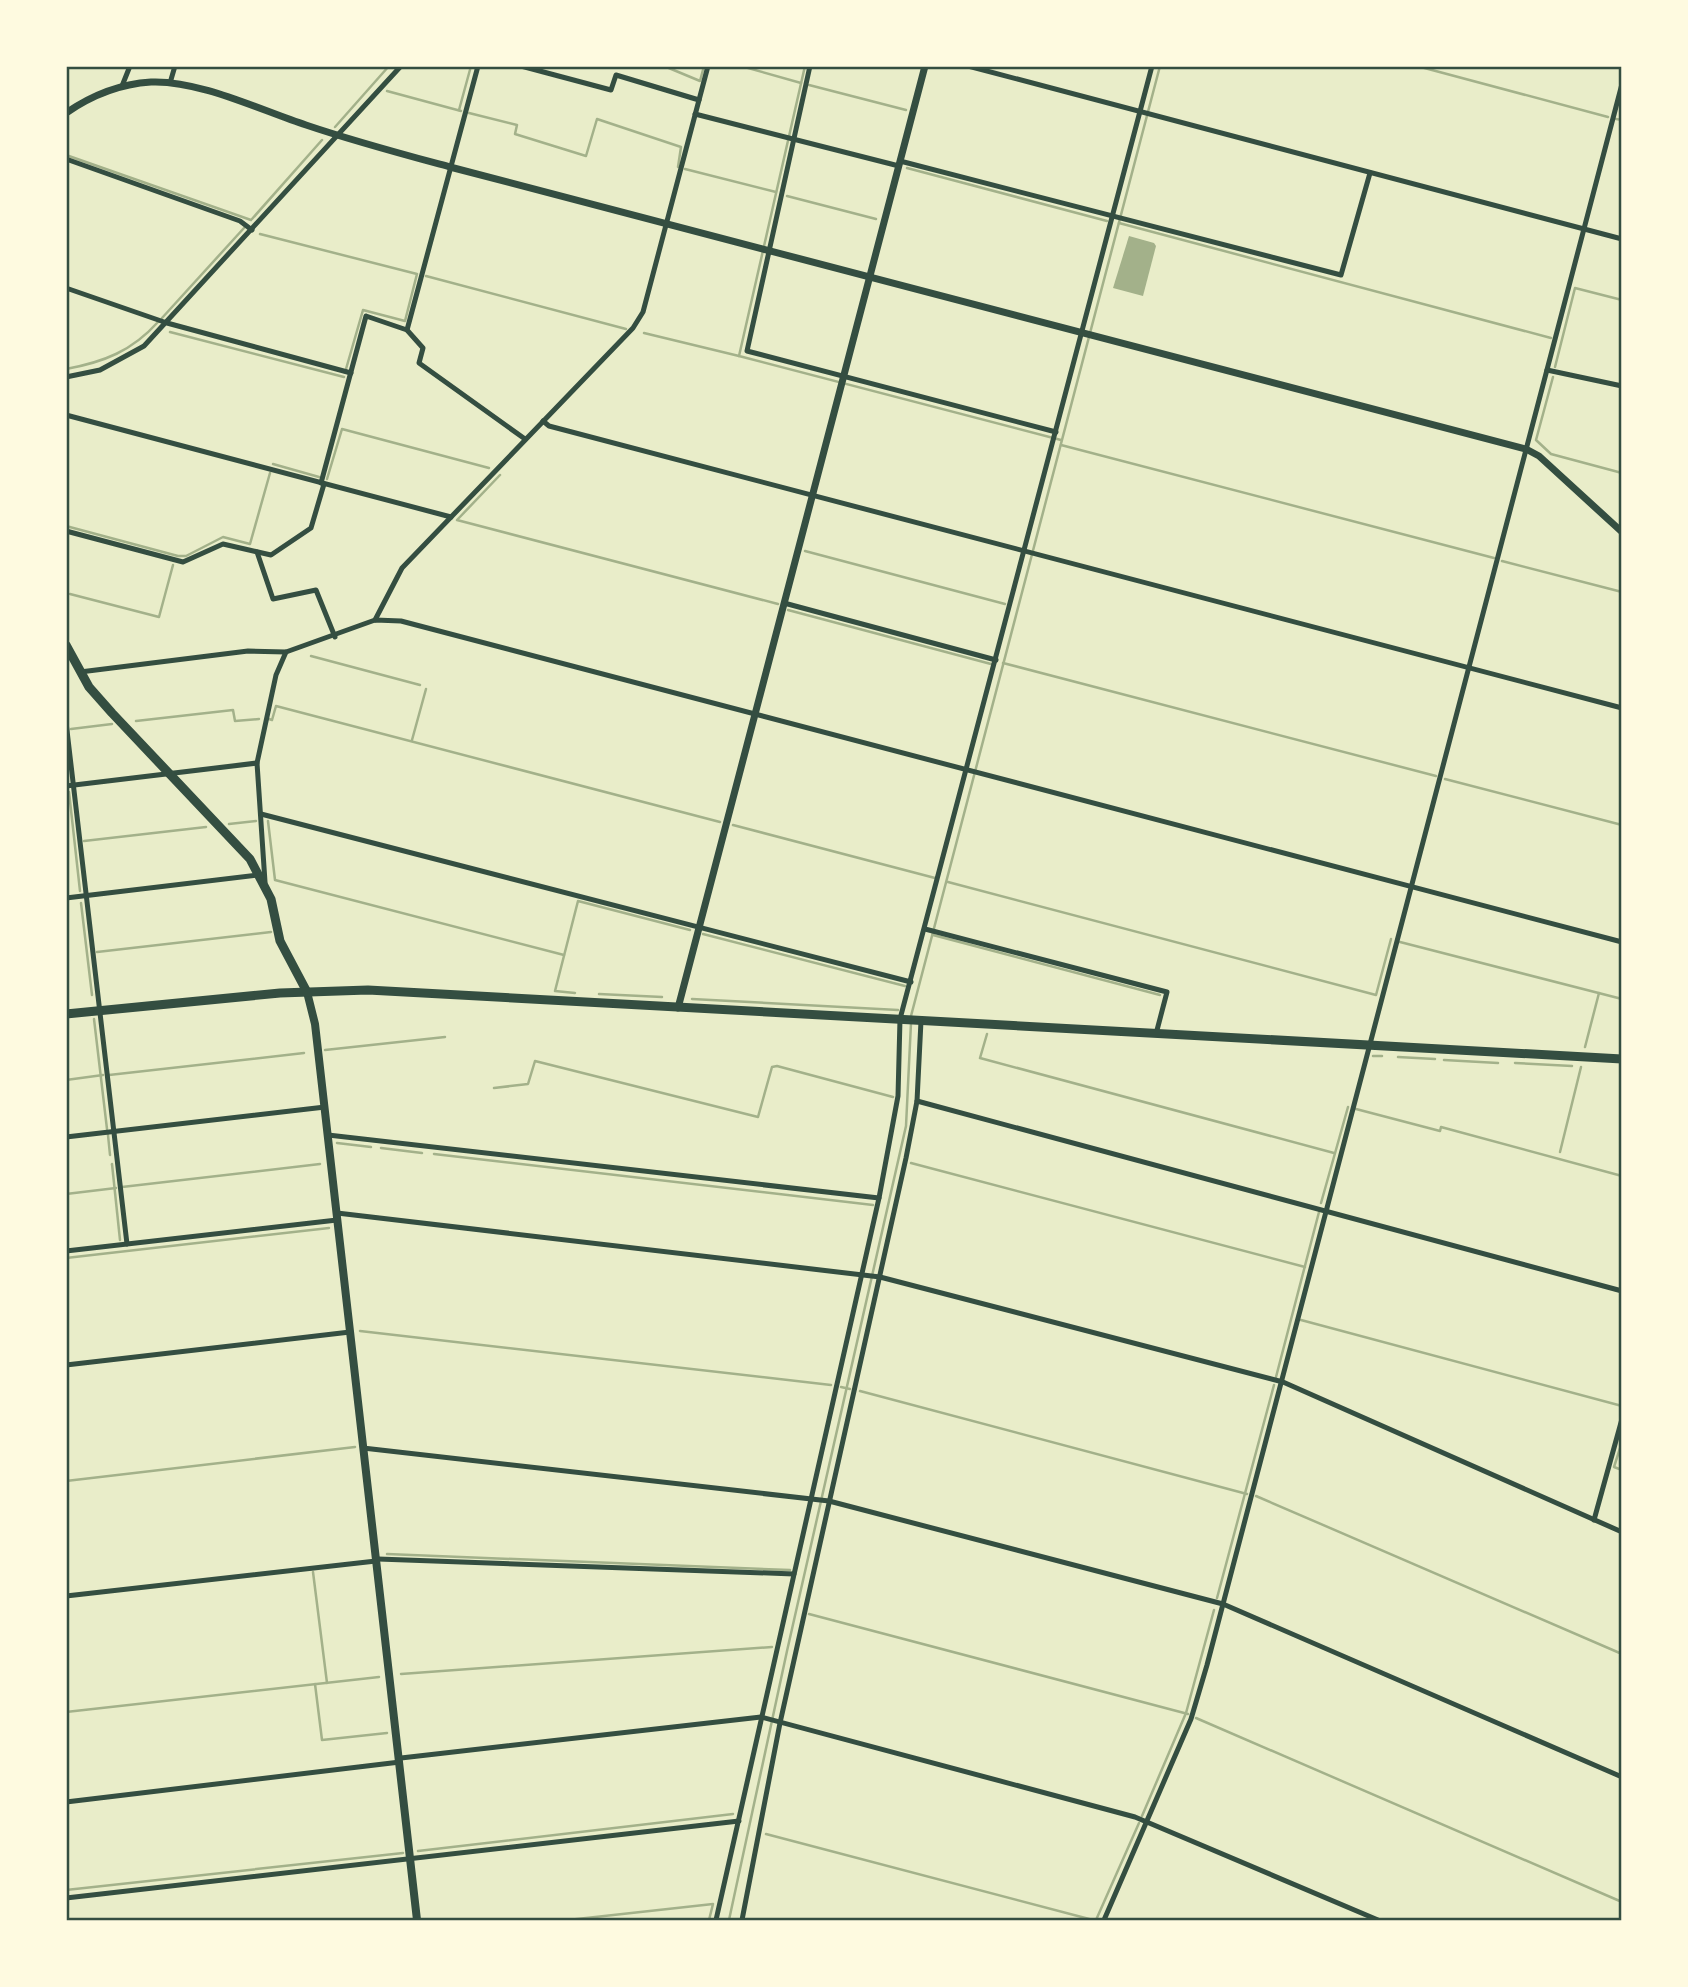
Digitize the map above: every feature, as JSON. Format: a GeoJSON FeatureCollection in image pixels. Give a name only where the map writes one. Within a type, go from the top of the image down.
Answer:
{"type":"FeatureCollection","features":[{"type":"Feature","properties":{"kind":"main road"},"geometry":{"type":"LineString","coordinates":[[66,645],[69,658],[112,713],[240,846],[263,879],[280,941],[307,992],[314,1017],[401,1760],[417,1920]]}},
{"type":"Feature","properties":{"kind":"main road"},"geometry":{"type":"LineString","coordinates":[[66,1014],[307,992],[368,990],[1622,1059]]}},
{"type":"Feature","properties":{"kind":"street"},"geometry":{"type":"LineString","coordinates":[[122,86],[130,66]]}},
{"type":"Feature","properties":{"kind":"street"},"geometry":{"type":"LineString","coordinates":[[170,83],[175,66]]}},
{"type":"Feature","properties":{"kind":"street"},"geometry":{"type":"LineString","coordinates":[[66,377],[100,370],[144,346],[401,66]]}},
{"type":"Feature","properties":{"kind":"street"},"geometry":{"type":"LineString","coordinates":[[407,330],[478,66]]}},
{"type":"Feature","properties":{"kind":"street"},"geometry":{"type":"LineString","coordinates":[[521,66],[611,90],[616,75],[699,100]]}},
{"type":"Feature","properties":{"kind":"street"},"geometry":{"type":"LineString","coordinates":[[375,620],[402,568],[633,328],[643,312],[708,66]]}},
{"type":"Feature","properties":{"kind":"street"},"geometry":{"type":"LineString","coordinates":[[810,66],[766,249],[747,351],[843,381],[1055,436]]}},
{"type":"Feature","properties":{"kind":"street"},"geometry":{"type":"LineString","coordinates":[[678,1008],[925,66]]}},
{"type":"Feature","properties":{"kind":"street"},"geometry":{"type":"LineString","coordinates":[[968,66],[1622,239]]}},
{"type":"Feature","properties":{"kind":"street"},"geometry":{"type":"LineString","coordinates":[[716,1920],[864,1273],[898,1096],[902,1020],[1055,436],[1086,334],[1152,66]]}},
{"type":"Feature","properties":{"kind":"street"},"geometry":{"type":"LineString","coordinates":[[66,113],[85,100],[122,86],[170,83],[339,136],[450,167],[1526,449],[1539,456],[1622,532]]}},
{"type":"Feature","properties":{"kind":"street"},"geometry":{"type":"LineString","coordinates":[[1104,1920],[1191,1719],[1283,1382],[1622,84]]}},
{"type":"Feature","properties":{"kind":"street"},"geometry":{"type":"LineString","coordinates":[[695,114],[1341,275],[1370,173]]}},
{"type":"Feature","properties":{"kind":"street"},"geometry":{"type":"LineString","coordinates":[[66,159],[240,221],[252,230]]}},
{"type":"Feature","properties":{"kind":"street"},"geometry":{"type":"LineString","coordinates":[[66,288],[167,323],[351,373]]}},
{"type":"Feature","properties":{"kind":"street"},"geometry":{"type":"LineString","coordinates":[[66,531],[183,562],[223,544],[271,555],[311,528],[366,316],[407,330],[423,348],[419,363],[525,439]]}},
{"type":"Feature","properties":{"kind":"street"},"geometry":{"type":"LineString","coordinates":[[1547,370],[1622,386]]}},
{"type":"Feature","properties":{"kind":"street"},"geometry":{"type":"LineString","coordinates":[[66,415],[451,517]]}},
{"type":"Feature","properties":{"kind":"street"},"geometry":{"type":"LineString","coordinates":[[543,421],[549,426],[1622,708]]}},
{"type":"Feature","properties":{"kind":"street"},"geometry":{"type":"LineString","coordinates":[[257,552],[273,599],[316,590],[335,636]]}},
{"type":"Feature","properties":{"kind":"street"},"geometry":{"type":"LineString","coordinates":[[784,603],[996,660]]}},
{"type":"Feature","properties":{"kind":"street"},"geometry":{"type":"LineString","coordinates":[[80,672],[248,651],[286,652],[375,620],[401,621],[1622,942]]}},
{"type":"Feature","properties":{"kind":"street"},"geometry":{"type":"LineString","coordinates":[[66,898],[263,879],[257,763],[276,675],[286,652]]}},
{"type":"Feature","properties":{"kind":"street"},"geometry":{"type":"LineString","coordinates":[[66,722],[75,785],[97,1011],[127,1244]]}},
{"type":"Feature","properties":{"kind":"street"},"geometry":{"type":"LineString","coordinates":[[66,786],[257,763]]}},
{"type":"Feature","properties":{"kind":"street"},"geometry":{"type":"LineString","coordinates":[[261,814],[911,982]]}},
{"type":"Feature","properties":{"kind":"street"},"geometry":{"type":"LineString","coordinates":[[926,930],[1167,992],[1156,1034]]}},
{"type":"Feature","properties":{"kind":"street"},"geometry":{"type":"LineString","coordinates":[[742,1920],[779,1723],[917,1101],[919,1021]]}},
{"type":"Feature","properties":{"kind":"street"},"geometry":{"type":"LineString","coordinates":[[917,1101],[1622,1291]]}},
{"type":"Feature","properties":{"kind":"street"},"geometry":{"type":"LineString","coordinates":[[66,1138],[325,1107]]}},
{"type":"Feature","properties":{"kind":"street"},"geometry":{"type":"LineString","coordinates":[[328,1135],[879,1198]]}},
{"type":"Feature","properties":{"kind":"street"},"geometry":{"type":"LineString","coordinates":[[66,1251],[337,1216],[864,1273],[1283,1382],[1622,1532]]}},
{"type":"Feature","properties":{"kind":"street"},"geometry":{"type":"LineString","coordinates":[[66,1365],[350,1332]]}},
{"type":"Feature","properties":{"kind":"street"},"geometry":{"type":"LineString","coordinates":[[1594,1520],[1622,1419]]}},
{"type":"Feature","properties":{"kind":"street"},"geometry":{"type":"LineString","coordinates":[[363,1448],[829,1501],[1223,1604],[1622,1777]]}},
{"type":"Feature","properties":{"kind":"street"},"geometry":{"type":"LineString","coordinates":[[66,1596],[378,1560],[794,1574]]}},
{"type":"Feature","properties":{"kind":"street"},"geometry":{"type":"LineString","coordinates":[[66,1802],[763,1718],[1147,1821],[1378,1920]]}},
{"type":"Feature","properties":{"kind":"street"},"geometry":{"type":"LineString","coordinates":[[66,1898],[738,1821]]}},
{"type":"Feature","properties":{"kind":"shaded area"},"geometry":{"type":"Polygon","coordinates":[[[1129,236],[1154,243],[1156,246],[1143,296],[1113,288],[1129,236]]]}},
{"type":"Feature","properties":{"kind":"waterway"},"geometry":{"type":"LineString","coordinates":[[335,127],[389,66]]}},
{"type":"Feature","properties":{"kind":"waterway"},"geometry":{"type":"LineString","coordinates":[[459,110],[471,66]]}},
{"type":"Feature","properties":{"kind":"waterway"},"geometry":{"type":"LineString","coordinates":[[664,66],[700,81],[704,66]]}},
{"type":"Feature","properties":{"kind":"waterway"},"geometry":{"type":"LineString","coordinates":[[741,66],[801,83]]}},
{"type":"Feature","properties":{"kind":"waterway"},"geometry":{"type":"LineString","coordinates":[[805,66],[739,356],[1061,440]]}},
{"type":"Feature","properties":{"kind":"waterway"},"geometry":{"type":"LineString","coordinates":[[911,1016],[1160,66]]}},
{"type":"Feature","properties":{"kind":"waterway"},"geometry":{"type":"LineString","coordinates":[[1417,66],[1608,117]]}},
{"type":"Feature","properties":{"kind":"waterway"},"geometry":{"type":"LineString","coordinates":[[809,85],[906,110]]}},
{"type":"Feature","properties":{"kind":"waterway"},"geometry":{"type":"LineString","coordinates":[[387,91],[461,111]]}},
{"type":"Feature","properties":{"kind":"waterway"},"geometry":{"type":"LineString","coordinates":[[469,113],[517,125],[515,134],[586,156],[597,119],[681,147],[678,167]]}},
{"type":"Feature","properties":{"kind":"waterway"},"geometry":{"type":"LineString","coordinates":[[1616,119],[1622,120]]}},
{"type":"Feature","properties":{"kind":"waterway"},"geometry":{"type":"LineString","coordinates":[[252,219],[322,140]]}},
{"type":"Feature","properties":{"kind":"waterway"},"geometry":{"type":"LineString","coordinates":[[66,155],[251,220]]}},
{"type":"Feature","properties":{"kind":"waterway"},"geometry":{"type":"LineString","coordinates":[[907,168],[1107,221]]}},
{"type":"Feature","properties":{"kind":"waterway"},"geometry":{"type":"LineString","coordinates":[[685,169],[776,192]]}},
{"type":"Feature","properties":{"kind":"waterway"},"geometry":{"type":"LineString","coordinates":[[787,196],[876,219]]}},
{"type":"Feature","properties":{"kind":"waterway"},"geometry":{"type":"LineString","coordinates":[[1119,223],[1551,338]]}},
{"type":"Feature","properties":{"kind":"waterway"},"geometry":{"type":"LineString","coordinates":[[162,318],[244,228]]}},
{"type":"Feature","properties":{"kind":"waterway"},"geometry":{"type":"LineString","coordinates":[[260,234],[417,274],[405,321],[363,310],[346,369]]}},
{"type":"Feature","properties":{"kind":"waterway"},"geometry":{"type":"LineString","coordinates":[[426,276],[626,329]]}},
{"type":"Feature","properties":{"kind":"waterway"},"geometry":{"type":"LineString","coordinates":[[1555,367],[1575,288],[1622,300]]}},
{"type":"Feature","properties":{"kind":"waterway"},"geometry":{"type":"LineString","coordinates":[[66,369],[116,354],[138,341],[158,322]]}},
{"type":"Feature","properties":{"kind":"waterway"},"geometry":{"type":"LineString","coordinates":[[170,332],[344,377]]}},
{"type":"Feature","properties":{"kind":"waterway"},"geometry":{"type":"LineString","coordinates":[[644,333],[739,356]]}},
{"type":"Feature","properties":{"kind":"waterway"},"geometry":{"type":"LineString","coordinates":[[1553,377],[1536,440],[1551,454],[1622,473]]}},
{"type":"Feature","properties":{"kind":"waterway"},"geometry":{"type":"LineString","coordinates":[[327,479],[342,429],[489,468]]}},
{"type":"Feature","properties":{"kind":"waterway"},"geometry":{"type":"LineString","coordinates":[[1061,445],[1494,558]]}},
{"type":"Feature","properties":{"kind":"waterway"},"geometry":{"type":"LineString","coordinates":[[273,464],[319,477]]}},
{"type":"Feature","properties":{"kind":"waterway"},"geometry":{"type":"LineString","coordinates":[[66,526],[178,556],[186,556],[223,537],[250,544],[270,473]]}},
{"type":"Feature","properties":{"kind":"waterway"},"geometry":{"type":"LineString","coordinates":[[500,475],[457,520],[778,604]]}},
{"type":"Feature","properties":{"kind":"waterway"},"geometry":{"type":"LineString","coordinates":[[805,551],[1005,604]]}},
{"type":"Feature","properties":{"kind":"waterway"},"geometry":{"type":"LineString","coordinates":[[1502,561],[1622,592]]}},
{"type":"Feature","properties":{"kind":"waterway"},"geometry":{"type":"LineString","coordinates":[[70,594],[159,617],[173,565]]}},
{"type":"Feature","properties":{"kind":"waterway"},"geometry":{"type":"LineString","coordinates":[[788,610],[991,664]]}},
{"type":"Feature","properties":{"kind":"waterway"},"geometry":{"type":"LineString","coordinates":[[311,656],[420,685]]}},
{"type":"Feature","properties":{"kind":"waterway"},"geometry":{"type":"LineString","coordinates":[[1003,663],[1436,776]]}},
{"type":"Feature","properties":{"kind":"waterway"},"geometry":{"type":"LineString","coordinates":[[412,740],[426,689]]}},
{"type":"Feature","properties":{"kind":"waterway"},"geometry":{"type":"LineString","coordinates":[[269,719],[272,720],[276,706],[720,822]]}},
{"type":"Feature","properties":{"kind":"waterway"},"geometry":{"type":"LineString","coordinates":[[136,721],[233,710],[235,721],[259,719]]}},
{"type":"Feature","properties":{"kind":"waterway"},"geometry":{"type":"LineString","coordinates":[[71,729],[112,724]]}},
{"type":"Feature","properties":{"kind":"waterway"},"geometry":{"type":"LineString","coordinates":[[66,774],[67,780]]}},
{"type":"Feature","properties":{"kind":"waterway"},"geometry":{"type":"LineString","coordinates":[[1445,779],[1622,825]]}},
{"type":"Feature","properties":{"kind":"waterway"},"geometry":{"type":"LineString","coordinates":[[69,792],[80,891]]}},
{"type":"Feature","properties":{"kind":"waterway"},"geometry":{"type":"LineString","coordinates":[[229,824],[256,821]]}},
{"type":"Feature","properties":{"kind":"waterway"},"geometry":{"type":"LineString","coordinates":[[268,821],[275,880],[564,955]]}},
{"type":"Feature","properties":{"kind":"waterway"},"geometry":{"type":"LineString","coordinates":[[733,825],[935,878]]}},
{"type":"Feature","properties":{"kind":"waterway"},"geometry":{"type":"LineString","coordinates":[[84,841],[206,827]]}},
{"type":"Feature","properties":{"kind":"waterway"},"geometry":{"type":"LineString","coordinates":[[948,882],[1376,995],[1391,939]]}},
{"type":"Feature","properties":{"kind":"waterway"},"geometry":{"type":"LineString","coordinates":[[575,993],[555,991],[578,901],[690,930]]}},
{"type":"Feature","properties":{"kind":"waterway"},"geometry":{"type":"LineString","coordinates":[[81,903],[92,995]]}},
{"type":"Feature","properties":{"kind":"waterway"},"geometry":{"type":"LineString","coordinates":[[97,952],[271,932]]}},
{"type":"Feature","properties":{"kind":"waterway"},"geometry":{"type":"LineString","coordinates":[[703,934],[905,986]]}},
{"type":"Feature","properties":{"kind":"waterway"},"geometry":{"type":"LineString","coordinates":[[933,935],[1160,995]]}},
{"type":"Feature","properties":{"kind":"waterway"},"geometry":{"type":"LineString","coordinates":[[1400,942],[1622,999]]}},
{"type":"Feature","properties":{"kind":"waterway"},"geometry":{"type":"LineString","coordinates":[[1585,1047],[1599,993]]}},
{"type":"Feature","properties":{"kind":"waterway"},"geometry":{"type":"LineString","coordinates":[[599,994],[662,997]]}},
{"type":"Feature","properties":{"kind":"waterway"},"geometry":{"type":"LineString","coordinates":[[692,999],[898,1010]]}},
{"type":"Feature","properties":{"kind":"waterway"},"geometry":{"type":"LineString","coordinates":[[94,1019],[107,1129]]}},
{"type":"Feature","properties":{"kind":"waterway"},"geometry":{"type":"LineString","coordinates":[[729,1920],[906,1126],[911,1023]]}},
{"type":"Feature","properties":{"kind":"waterway"},"geometry":{"type":"LineString","coordinates":[[987,1034],[980,1058],[1334,1153]]}},
{"type":"Feature","properties":{"kind":"waterway"},"geometry":{"type":"LineString","coordinates":[[325,1050],[445,1037]]}},
{"type":"Feature","properties":{"kind":"waterway"},"geometry":{"type":"LineString","coordinates":[[109,1075],[304,1053]]}},
{"type":"Feature","properties":{"kind":"waterway"},"geometry":{"type":"LineString","coordinates":[[1373,1056],[1382,1056]]}},
{"type":"Feature","properties":{"kind":"waterway"},"geometry":{"type":"LineString","coordinates":[[1398,1057],[1435,1059]]}},
{"type":"Feature","properties":{"kind":"waterway"},"geometry":{"type":"LineString","coordinates":[[1444,1060],[1498,1063]]}},
{"type":"Feature","properties":{"kind":"waterway"},"geometry":{"type":"LineString","coordinates":[[494,1088],[528,1084],[535,1061],[758,1117],[772,1067],[777,1066],[893,1097]]}},
{"type":"Feature","properties":{"kind":"waterway"},"geometry":{"type":"LineString","coordinates":[[1515,1063],[1572,1066]]}},
{"type":"Feature","properties":{"kind":"waterway"},"geometry":{"type":"LineString","coordinates":[[1560,1152],[1581,1067]]}},
{"type":"Feature","properties":{"kind":"waterway"},"geometry":{"type":"LineString","coordinates":[[66,1080],[103,1075]]}},
{"type":"Feature","properties":{"kind":"waterway"},"geometry":{"type":"LineString","coordinates":[[1321,1203],[1348,1107]]}},
{"type":"Feature","properties":{"kind":"waterway"},"geometry":{"type":"LineString","coordinates":[[1356,1109],[1440,1131],[1441,1127],[1622,1176]]}},
{"type":"Feature","properties":{"kind":"waterway"},"geometry":{"type":"LineString","coordinates":[[108,1135],[110,1155]]}},
{"type":"Feature","properties":{"kind":"waterway"},"geometry":{"type":"LineString","coordinates":[[337,1143],[371,1147]]}},
{"type":"Feature","properties":{"kind":"waterway"},"geometry":{"type":"LineString","coordinates":[[381,1148],[422,1153]]}},
{"type":"Feature","properties":{"kind":"waterway"},"geometry":{"type":"LineString","coordinates":[[434,1154],[873,1205]]}},
{"type":"Feature","properties":{"kind":"waterway"},"geometry":{"type":"LineString","coordinates":[[911,1163],[1305,1267]]}},
{"type":"Feature","properties":{"kind":"waterway"},"geometry":{"type":"LineString","coordinates":[[112,1164],[120,1240]]}},
{"type":"Feature","properties":{"kind":"waterway"},"geometry":{"type":"LineString","coordinates":[[122,1187],[320,1164]]}},
{"type":"Feature","properties":{"kind":"waterway"},"geometry":{"type":"LineString","coordinates":[[66,1194],[116,1188]]}},
{"type":"Feature","properties":{"kind":"waterway"},"geometry":{"type":"LineString","coordinates":[[1276,1377],[1319,1212]]}},
{"type":"Feature","properties":{"kind":"waterway"},"geometry":{"type":"LineString","coordinates":[[66,1258],[329,1228]]}},
{"type":"Feature","properties":{"kind":"waterway"},"geometry":{"type":"LineString","coordinates":[[1301,1320],[1622,1406]]}},
{"type":"Feature","properties":{"kind":"waterway"},"geometry":{"type":"LineString","coordinates":[[360,1331],[831,1385]]}},
{"type":"Feature","properties":{"kind":"waterway"},"geometry":{"type":"LineString","coordinates":[[1217,1598],[1274,1385]]}},
{"type":"Feature","properties":{"kind":"waterway"},"geometry":{"type":"LineString","coordinates":[[841,1387],[850,1389]]}},
{"type":"Feature","properties":{"kind":"waterway"},"geometry":{"type":"LineString","coordinates":[[860,1391],[1247,1494]]}},
{"type":"Feature","properties":{"kind":"waterway"},"geometry":{"type":"LineString","coordinates":[[1622,1442],[1614,1467],[1622,1470]]}},
{"type":"Feature","properties":{"kind":"waterway"},"geometry":{"type":"LineString","coordinates":[[66,1481],[355,1447]]}},
{"type":"Feature","properties":{"kind":"waterway"},"geometry":{"type":"LineString","coordinates":[[1256,1496],[1622,1654]]}},
{"type":"Feature","properties":{"kind":"waterway"},"geometry":{"type":"LineString","coordinates":[[387,1554],[790,1570]]}},
{"type":"Feature","properties":{"kind":"waterway"},"geometry":{"type":"LineString","coordinates":[[313,1572],[327,1683]]}},
{"type":"Feature","properties":{"kind":"waterway"},"geometry":{"type":"LineString","coordinates":[[1142,1816],[1186,1713],[1214,1610]]}},
{"type":"Feature","properties":{"kind":"waterway"},"geometry":{"type":"LineString","coordinates":[[809,1614],[1188,1714]]}},
{"type":"Feature","properties":{"kind":"waterway"},"geometry":{"type":"LineString","coordinates":[[401,1674],[772,1647]]}},
{"type":"Feature","properties":{"kind":"waterway"},"geometry":{"type":"LineString","coordinates":[[66,1712],[379,1677]]}},
{"type":"Feature","properties":{"kind":"waterway"},"geometry":{"type":"LineString","coordinates":[[315,1684],[322,1740],[387,1733]]}},
{"type":"Feature","properties":{"kind":"waterway"},"geometry":{"type":"LineString","coordinates":[[1196,1718],[1622,1902]]}},
{"type":"Feature","properties":{"kind":"waterway"},"geometry":{"type":"LineString","coordinates":[[418,1851],[733,1814]]}},
{"type":"Feature","properties":{"kind":"waterway"},"geometry":{"type":"LineString","coordinates":[[1096,1920],[1139,1823]]}},
{"type":"Feature","properties":{"kind":"waterway"},"geometry":{"type":"LineString","coordinates":[[766,1834],[1093,1920]]}},
{"type":"Feature","properties":{"kind":"waterway"},"geometry":{"type":"LineString","coordinates":[[66,1890],[403,1853]]}},
{"type":"Feature","properties":{"kind":"waterway"},"geometry":{"type":"LineString","coordinates":[[568,1920],[713,1904],[709,1920]]}}]}
